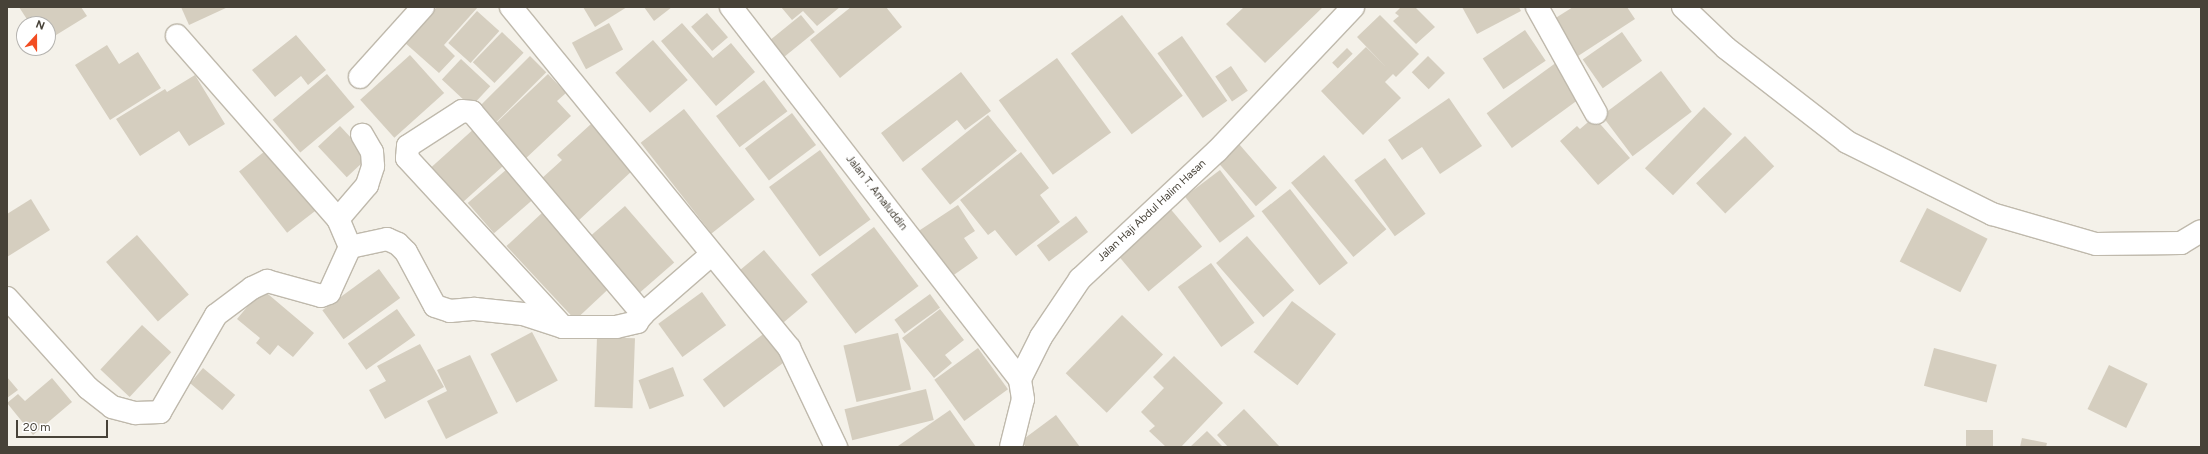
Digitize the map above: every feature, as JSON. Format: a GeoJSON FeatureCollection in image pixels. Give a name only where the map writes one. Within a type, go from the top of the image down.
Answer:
{"type":"FeatureCollection","features":[{"type":"Feature","properties":{"kind":"street"},"geometry":{"type":"LineString","coordinates":[[360,77],[423,7]]}},
{"type":"Feature","properties":{"kind":"street"},"geometry":{"type":"LineString","coordinates":[[511,7],[789,348],[836,447]]}},
{"type":"Feature","properties":{"kind":"street","name":"Jalan T. Amaluddin"},"geometry":{"type":"LineString","coordinates":[[731,7],[1020,379]]}},
{"type":"Feature","properties":{"kind":"street","name":"Jalan Haji Abdul Halim Hasan"},"geometry":{"type":"LineString","coordinates":[[1020,379],[1041,337],[1080,278],[1217,151],[1353,7]]}},
{"type":"Feature","properties":{"kind":"street"},"geometry":{"type":"LineString","coordinates":[[1536,7],[1596,113]]}},
{"type":"Feature","properties":{"kind":"street"},"geometry":{"type":"LineString","coordinates":[[1683,7],[1726,48],[1848,142],[1992,214],[2096,244],[2181,243],[2201,231]]}},
{"type":"Feature","properties":{"kind":"street"},"geometry":{"type":"LineString","coordinates":[[7,298],[88,388],[112,407],[135,413],[160,412],[216,315],[252,288],[267,281],[321,296],[329,293],[350,247],[338,219],[177,36]]}},
{"type":"Feature","properties":{"kind":"street"},"geometry":{"type":"LineString","coordinates":[[563,327],[408,158],[408,146],[462,111],[472,112],[643,314]]}},
{"type":"Feature","properties":{"kind":"street"},"geometry":{"type":"LineString","coordinates":[[338,219],[366,185],[373,166],[372,152],[362,134]]}},
{"type":"Feature","properties":{"kind":"street"},"geometry":{"type":"LineString","coordinates":[[350,247],[388,239],[398,244],[406,252],[436,306],[450,311],[475,309],[523,314],[563,327],[616,327],[637,322],[643,314],[712,254]]}},
{"type":"Feature","properties":{"kind":"street"},"geometry":{"type":"LineString","coordinates":[[1011,447],[1023,398],[1020,379]]}},
{"type":"Feature","properties":{"kind":"building"},"geometry":{"type":"Polygon","coordinates":[[[19,7],[81,7],[87,16],[56,35],[56,16],[25,16],[19,7]]]}},
{"type":"Feature","properties":{"kind":"building"},"geometry":{"type":"Polygon","coordinates":[[[181,7],[228,7],[189,25],[181,7]]]}},
{"type":"Feature","properties":{"kind":"building"},"geometry":{"type":"Polygon","coordinates":[[[437,7],[478,7],[444,45],[455,56],[439,73],[404,42],[437,7]]]}},
{"type":"Feature","properties":{"kind":"building"},"geometry":{"type":"Polygon","coordinates":[[[583,7],[627,7],[595,27],[583,7]]]}},
{"type":"Feature","properties":{"kind":"building"},"geometry":{"type":"Polygon","coordinates":[[[644,7],[672,7],[654,21],[644,7]]]}},
{"type":"Feature","properties":{"kind":"building"},"geometry":{"type":"Polygon","coordinates":[[[781,7],[840,7],[817,26],[803,11],[792,20],[781,7]]]}},
{"type":"Feature","properties":{"kind":"building"},"geometry":{"type":"Polygon","coordinates":[[[851,7],[886,7],[902,27],[840,78],[810,40],[851,7]]]}},
{"type":"Feature","properties":{"kind":"building"},"geometry":{"type":"Polygon","coordinates":[[[1244,7],[1323,7],[1265,63],[1226,24],[1244,7]]]}},
{"type":"Feature","properties":{"kind":"building"},"geometry":{"type":"Polygon","coordinates":[[[1401,7],[1415,7],[1435,27],[1416,44],[1393,21],[1399,16],[1395,13],[1401,7]]]}},
{"type":"Feature","properties":{"kind":"building"},"geometry":{"type":"Polygon","coordinates":[[[1462,7],[1519,7],[1521,11],[1477,34],[1462,7]]]}},
{"type":"Feature","properties":{"kind":"building"},"geometry":{"type":"Polygon","coordinates":[[[1573,7],[1627,7],[1635,19],[1578,56],[1554,19],[1573,7]]]}},
{"type":"Feature","properties":{"kind":"building"},"geometry":{"type":"Polygon","coordinates":[[[477,11],[499,31],[471,63],[448,43],[477,11]]]}},
{"type":"Feature","properties":{"kind":"building"},"geometry":{"type":"Polygon","coordinates":[[[707,13],[728,37],[712,51],[691,27],[707,13]]]}},
{"type":"Feature","properties":{"kind":"building"},"geometry":{"type":"Polygon","coordinates":[[[801,15],[815,32],[781,60],[767,43],[801,15]]]}},
{"type":"Feature","properties":{"kind":"building"},"geometry":{"type":"Polygon","coordinates":[[[1122,15],[1183,96],[1132,134],[1071,54],[1122,15]]]}},
{"type":"Feature","properties":{"kind":"building"},"geometry":{"type":"Polygon","coordinates":[[[1380,15],[1419,54],[1396,77],[1393,74],[1385,82],[1401,98],[1363,135],[1321,91],[1366,47],[1386,67],[1357,37],[1380,15]]]}},
{"type":"Feature","properties":{"kind":"building"},"geometry":{"type":"Polygon","coordinates":[[[609,23],[623,49],[586,69],[572,43],[609,23]]]}},
{"type":"Feature","properties":{"kind":"building"},"geometry":{"type":"Polygon","coordinates":[[[682,23],[713,58],[731,43],[755,72],[716,106],[661,41],[682,23]]]}},
{"type":"Feature","properties":{"kind":"building"},"geometry":{"type":"Polygon","coordinates":[[[1525,30],[1546,61],[1503,89],[1483,59],[1525,30]]]}},
{"type":"Feature","properties":{"kind":"building"},"geometry":{"type":"Polygon","coordinates":[[[502,32],[524,53],[494,83],[473,62],[502,32]]]}},
{"type":"Feature","properties":{"kind":"building"},"geometry":{"type":"Polygon","coordinates":[[[1622,32],[1642,61],[1603,88],[1583,60],[1622,32]]]}},
{"type":"Feature","properties":{"kind":"building"},"geometry":{"type":"Polygon","coordinates":[[[296,35],[326,70],[308,85],[301,76],[275,97],[252,70],[296,35]]]}},
{"type":"Feature","properties":{"kind":"building"},"geometry":{"type":"Polygon","coordinates":[[[1182,36],[1227,101],[1203,118],[1157,53],[1182,36]]]}},
{"type":"Feature","properties":{"kind":"building"},"geometry":{"type":"Polygon","coordinates":[[[653,40],[688,80],[650,113],[615,73],[653,40]]]}},
{"type":"Feature","properties":{"kind":"building"},"geometry":{"type":"Polygon","coordinates":[[[107,45],[119,64],[138,52],[161,88],[110,120],[75,65],[107,45]]]}},
{"type":"Feature","properties":{"kind":"building"},"geometry":{"type":"Polygon","coordinates":[[[1347,48],[1353,54],[1338,69],[1332,63],[1347,48]]]}},
{"type":"Feature","properties":{"kind":"building"},"geometry":{"type":"Polygon","coordinates":[[[410,55],[444,93],[394,138],[360,100],[410,55]]]}},
{"type":"Feature","properties":{"kind":"building"},"geometry":{"type":"Polygon","coordinates":[[[530,56],[546,72],[494,125],[478,108],[530,56]]]}},
{"type":"Feature","properties":{"kind":"building"},"geometry":{"type":"Polygon","coordinates":[[[1428,56],[1445,73],[1429,89],[1412,72],[1428,56]]]}},
{"type":"Feature","properties":{"kind":"building"},"geometry":{"type":"Polygon","coordinates":[[[1057,58],[1111,132],[1053,175],[999,100],[1057,58]]]}},
{"type":"Feature","properties":{"kind":"building"},"geometry":{"type":"Polygon","coordinates":[[[461,59],[490,86],[471,107],[442,79],[461,59]]]}},
{"type":"Feature","properties":{"kind":"building"},"geometry":{"type":"Polygon","coordinates":[[[1557,62],[1582,97],[1512,148],[1487,113],[1557,62]]]}},
{"type":"Feature","properties":{"kind":"building"},"geometry":{"type":"Polygon","coordinates":[[[1231,66],[1248,91],[1232,101],[1215,77],[1231,66]]]}},
{"type":"Feature","properties":{"kind":"building"},"geometry":{"type":"Polygon","coordinates":[[[1661,71],[1692,112],[1633,156],[1602,116],[1661,71]]]}},
{"type":"Feature","properties":{"kind":"building"},"geometry":{"type":"Polygon","coordinates":[[[961,72],[991,111],[965,130],[957,120],[903,162],[881,133],[961,72]]]}},
{"type":"Feature","properties":{"kind":"building"},"geometry":{"type":"Polygon","coordinates":[[[327,74],[355,107],[300,153],[273,120],[327,74]]]}},
{"type":"Feature","properties":{"kind":"building"},"geometry":{"type":"Polygon","coordinates":[[[548,74],[566,93],[557,101],[571,116],[524,160],[493,126],[548,74]]]}},
{"type":"Feature","properties":{"kind":"building"},"geometry":{"type":"Polygon","coordinates":[[[195,75],[225,124],[189,146],[179,131],[140,156],[116,119],[165,89],[167,92],[195,75]]]}},
{"type":"Feature","properties":{"kind":"building"},"geometry":{"type":"Polygon","coordinates":[[[764,80],[787,111],[740,147],[716,116],[764,80]]]}},
{"type":"Feature","properties":{"kind":"building"},"geometry":{"type":"Polygon","coordinates":[[[1449,98],[1482,146],[1440,174],[1422,147],[1402,160],[1388,140],[1449,98]]]}},
{"type":"Feature","properties":{"kind":"building"},"geometry":{"type":"Polygon","coordinates":[[[1704,107],[1732,134],[1673,195],[1645,168],[1704,107]]]}},
{"type":"Feature","properties":{"kind":"building"},"geometry":{"type":"Polygon","coordinates":[[[684,109],[755,200],[711,233],[641,143],[684,109]]]}},
{"type":"Feature","properties":{"kind":"building"},"geometry":{"type":"Polygon","coordinates":[[[792,113],[816,145],[769,180],[745,149],[792,113]]]}},
{"type":"Feature","properties":{"kind":"building"},"geometry":{"type":"Polygon","coordinates":[[[988,115],[1017,151],[950,205],[921,169],[988,115]]]}},
{"type":"Feature","properties":{"kind":"building"},"geometry":{"type":"Polygon","coordinates":[[[1594,117],[1630,158],[1598,185],[1560,141],[1577,126],[1580,129],[1594,117]]]}},
{"type":"Feature","properties":{"kind":"building"},"geometry":{"type":"Polygon","coordinates":[[[591,124],[633,170],[578,221],[541,179],[562,160],[557,155],[591,124]]]}},
{"type":"Feature","properties":{"kind":"building"},"geometry":{"type":"Polygon","coordinates":[[[340,126],[369,157],[347,177],[318,146],[340,126]]]}},
{"type":"Feature","properties":{"kind":"building"},"geometry":{"type":"Polygon","coordinates":[[[476,127],[507,162],[461,203],[430,168],[476,127]]]}},
{"type":"Feature","properties":{"kind":"building"},"geometry":{"type":"Polygon","coordinates":[[[1745,136],[1774,166],[1725,213],[1696,183],[1745,136]]]}},
{"type":"Feature","properties":{"kind":"building"},"geometry":{"type":"Polygon","coordinates":[[[1239,144],[1277,188],[1256,206],[1218,162],[1239,144]]]}},
{"type":"Feature","properties":{"kind":"building"},"geometry":{"type":"Polygon","coordinates":[[[269,148],[317,209],[287,233],[239,171],[269,148]]]}},
{"type":"Feature","properties":{"kind":"building"},"geometry":{"type":"Polygon","coordinates":[[[820,150],[871,220],[820,257],[769,187],[820,150]]]}},
{"type":"Feature","properties":{"kind":"building"},"geometry":{"type":"Polygon","coordinates":[[[1021,152],[1049,188],[1040,195],[1060,222],[1016,256],[995,230],[988,235],[960,200],[1021,152]]]}},
{"type":"Feature","properties":{"kind":"building"},"geometry":{"type":"Polygon","coordinates":[[[1324,155],[1386,229],[1353,257],[1291,183],[1324,155]]]}},
{"type":"Feature","properties":{"kind":"building"},"geometry":{"type":"Polygon","coordinates":[[[1385,158],[1426,214],[1395,236],[1354,180],[1385,158]]]}},
{"type":"Feature","properties":{"kind":"building"},"geometry":{"type":"Polygon","coordinates":[[[507,169],[533,199],[494,233],[468,203],[507,169]]]}},
{"type":"Feature","properties":{"kind":"building"},"geometry":{"type":"Polygon","coordinates":[[[1220,170],[1255,216],[1220,243],[1185,196],[1220,170]]]}},
{"type":"Feature","properties":{"kind":"building"},"geometry":{"type":"Polygon","coordinates":[[[1290,189],[1348,263],[1320,285],[1262,211],[1290,189]]]}},
{"type":"Feature","properties":{"kind":"building"},"geometry":{"type":"Polygon","coordinates":[[[31,199],[50,230],[7,257],[7,214],[31,199]]]}},
{"type":"Feature","properties":{"kind":"building"},"geometry":{"type":"Polygon","coordinates":[[[958,205],[975,231],[964,238],[978,258],[948,279],[917,232],[958,205]]]}},
{"type":"Feature","properties":{"kind":"building"},"geometry":{"type":"Polygon","coordinates":[[[625,206],[674,263],[636,295],[587,239],[625,206]]]}},
{"type":"Feature","properties":{"kind":"building"},"geometry":{"type":"Polygon","coordinates":[[[1168,206],[1202,247],[1148,292],[1114,251],[1168,206]]]}},
{"type":"Feature","properties":{"kind":"building"},"geometry":{"type":"Polygon","coordinates":[[[1927,208],[1988,239],[1960,292],[1900,261],[1927,208]]]}},
{"type":"Feature","properties":{"kind":"building"},"geometry":{"type":"Polygon","coordinates":[[[543,212],[612,286],[575,320],[506,246],[543,212]]]}},
{"type":"Feature","properties":{"kind":"building"},"geometry":{"type":"Polygon","coordinates":[[[1076,216],[1088,232],[1049,261],[1037,245],[1076,216]]]}},
{"type":"Feature","properties":{"kind":"building"},"geometry":{"type":"Polygon","coordinates":[[[874,227],[919,286],[855,334],[811,275],[874,227]]]}},
{"type":"Feature","properties":{"kind":"building"},"geometry":{"type":"Polygon","coordinates":[[[137,235],[189,295],[158,322],[106,262],[137,235]]]}},
{"type":"Feature","properties":{"kind":"building"},"geometry":{"type":"Polygon","coordinates":[[[1247,236],[1294,290],[1263,317],[1216,263],[1247,236]]]}},
{"type":"Feature","properties":{"kind":"building"},"geometry":{"type":"Polygon","coordinates":[[[764,250],[808,302],[778,327],[734,275],[764,250]]]}},
{"type":"Feature","properties":{"kind":"building"},"geometry":{"type":"Polygon","coordinates":[[[1211,263],[1254,323],[1221,347],[1178,287],[1211,263]]]}},
{"type":"Feature","properties":{"kind":"building"},"geometry":{"type":"Polygon","coordinates":[[[379,269],[400,298],[344,339],[322,310],[379,269]]]}},
{"type":"Feature","properties":{"kind":"building"},"geometry":{"type":"Polygon","coordinates":[[[262,289],[314,333],[293,357],[278,345],[270,355],[256,343],[260,338],[237,319],[262,289]]]}},
{"type":"Feature","properties":{"kind":"building"},"geometry":{"type":"Polygon","coordinates":[[[702,292],[726,325],[682,357],[658,324],[702,292]]]}},
{"type":"Feature","properties":{"kind":"building"},"geometry":{"type":"Polygon","coordinates":[[[930,294],[940,308],[904,334],[894,320],[930,294]]]}},
{"type":"Feature","properties":{"kind":"building"},"geometry":{"type":"Polygon","coordinates":[[[1292,301],[1336,334],[1297,385],[1253,352],[1292,301]]]}},
{"type":"Feature","properties":{"kind":"building"},"geometry":{"type":"Polygon","coordinates":[[[397,309],[415,335],[366,370],[348,343],[397,309]]]}},
{"type":"Feature","properties":{"kind":"building"},"geometry":{"type":"Polygon","coordinates":[[[940,309],[964,340],[945,355],[952,363],[934,378],[902,338],[940,309]]]}},
{"type":"Feature","properties":{"kind":"building"},"geometry":{"type":"Polygon","coordinates":[[[1122,315],[1163,355],[1107,413],[1066,373],[1122,315]]]}},
{"type":"Feature","properties":{"kind":"building"},"geometry":{"type":"Polygon","coordinates":[[[142,325],[171,352],[130,397],[100,370],[142,325]]]}},
{"type":"Feature","properties":{"kind":"building"},"geometry":{"type":"Polygon","coordinates":[[[532,332],[558,381],[516,403],[491,354],[532,332]]]}},
{"type":"Feature","properties":{"kind":"building"},"geometry":{"type":"Polygon","coordinates":[[[766,332],[787,360],[724,407],[703,380],[766,332]]]}},
{"type":"Feature","properties":{"kind":"building"},"geometry":{"type":"Polygon","coordinates":[[[898,333],[911,390],[856,402],[843,346],[898,333]]]}},
{"type":"Feature","properties":{"kind":"building"},"geometry":{"type":"Polygon","coordinates":[[[597,337],[635,338],[633,408],[595,407],[597,337]]]}},
{"type":"Feature","properties":{"kind":"building"},"geometry":{"type":"Polygon","coordinates":[[[420,344],[444,387],[385,419],[369,390],[386,381],[377,366],[420,344]]]}},
{"type":"Feature","properties":{"kind":"building"},"geometry":{"type":"Polygon","coordinates":[[[978,348],[1008,389],[964,421],[934,380],[978,348]]]}},
{"type":"Feature","properties":{"kind":"building"},"geometry":{"type":"Polygon","coordinates":[[[1934,348],[1997,365],[1987,402],[1924,386],[1934,348]]]}},
{"type":"Feature","properties":{"kind":"building"},"geometry":{"type":"Polygon","coordinates":[[[470,355],[498,413],[446,439],[427,401],[447,391],[437,370],[470,355]]]}},
{"type":"Feature","properties":{"kind":"building"},"geometry":{"type":"Polygon","coordinates":[[[1174,356],[1223,403],[1181,447],[1166,447],[1149,431],[1155,426],[1141,412],[1164,388],[1153,377],[1174,356]]]}},
{"type":"Feature","properties":{"kind":"building"},"geometry":{"type":"Polygon","coordinates":[[[2109,365],[2148,384],[2126,428],[2088,409],[2109,365]]]}},
{"type":"Feature","properties":{"kind":"building"},"geometry":{"type":"Polygon","coordinates":[[[673,367],[684,396],[650,409],[638,380],[673,367]]]}},
{"type":"Feature","properties":{"kind":"building"},"geometry":{"type":"Polygon","coordinates":[[[203,368],[235,395],[222,410],[190,383],[203,368]]]}},
{"type":"Feature","properties":{"kind":"building"},"geometry":{"type":"Polygon","coordinates":[[[7,377],[18,390],[7,398],[7,377]]]}},
{"type":"Feature","properties":{"kind":"building"},"geometry":{"type":"Polygon","coordinates":[[[52,378],[72,402],[33,435],[7,403],[18,394],[25,401],[52,378]]]}},
{"type":"Feature","properties":{"kind":"building"},"geometry":{"type":"Polygon","coordinates":[[[926,389],[934,420],[852,440],[844,409],[926,389]]]}},
{"type":"Feature","properties":{"kind":"building"},"geometry":{"type":"Polygon","coordinates":[[[1244,409],[1280,447],[1228,447],[1217,435],[1244,409]]]}},
{"type":"Feature","properties":{"kind":"building"},"geometry":{"type":"Polygon","coordinates":[[[950,410],[976,447],[898,446],[950,410]]]}},
{"type":"Feature","properties":{"kind":"building"},"geometry":{"type":"Polygon","coordinates":[[[1056,415],[1080,447],[1026,447],[1021,441],[1056,415]]]}},
{"type":"Feature","properties":{"kind":"building"},"geometry":{"type":"Polygon","coordinates":[[[1966,430],[1993,430],[1993,447],[1966,447],[1966,430]]]}},
{"type":"Feature","properties":{"kind":"building"},"geometry":{"type":"Polygon","coordinates":[[[1207,431],[1223,447],[1190,447],[1207,431]]]}},
{"type":"Feature","properties":{"kind":"building"},"geometry":{"type":"Polygon","coordinates":[[[2022,438],[2047,443],[2046,447],[2020,447],[2022,438]]]}}]}
